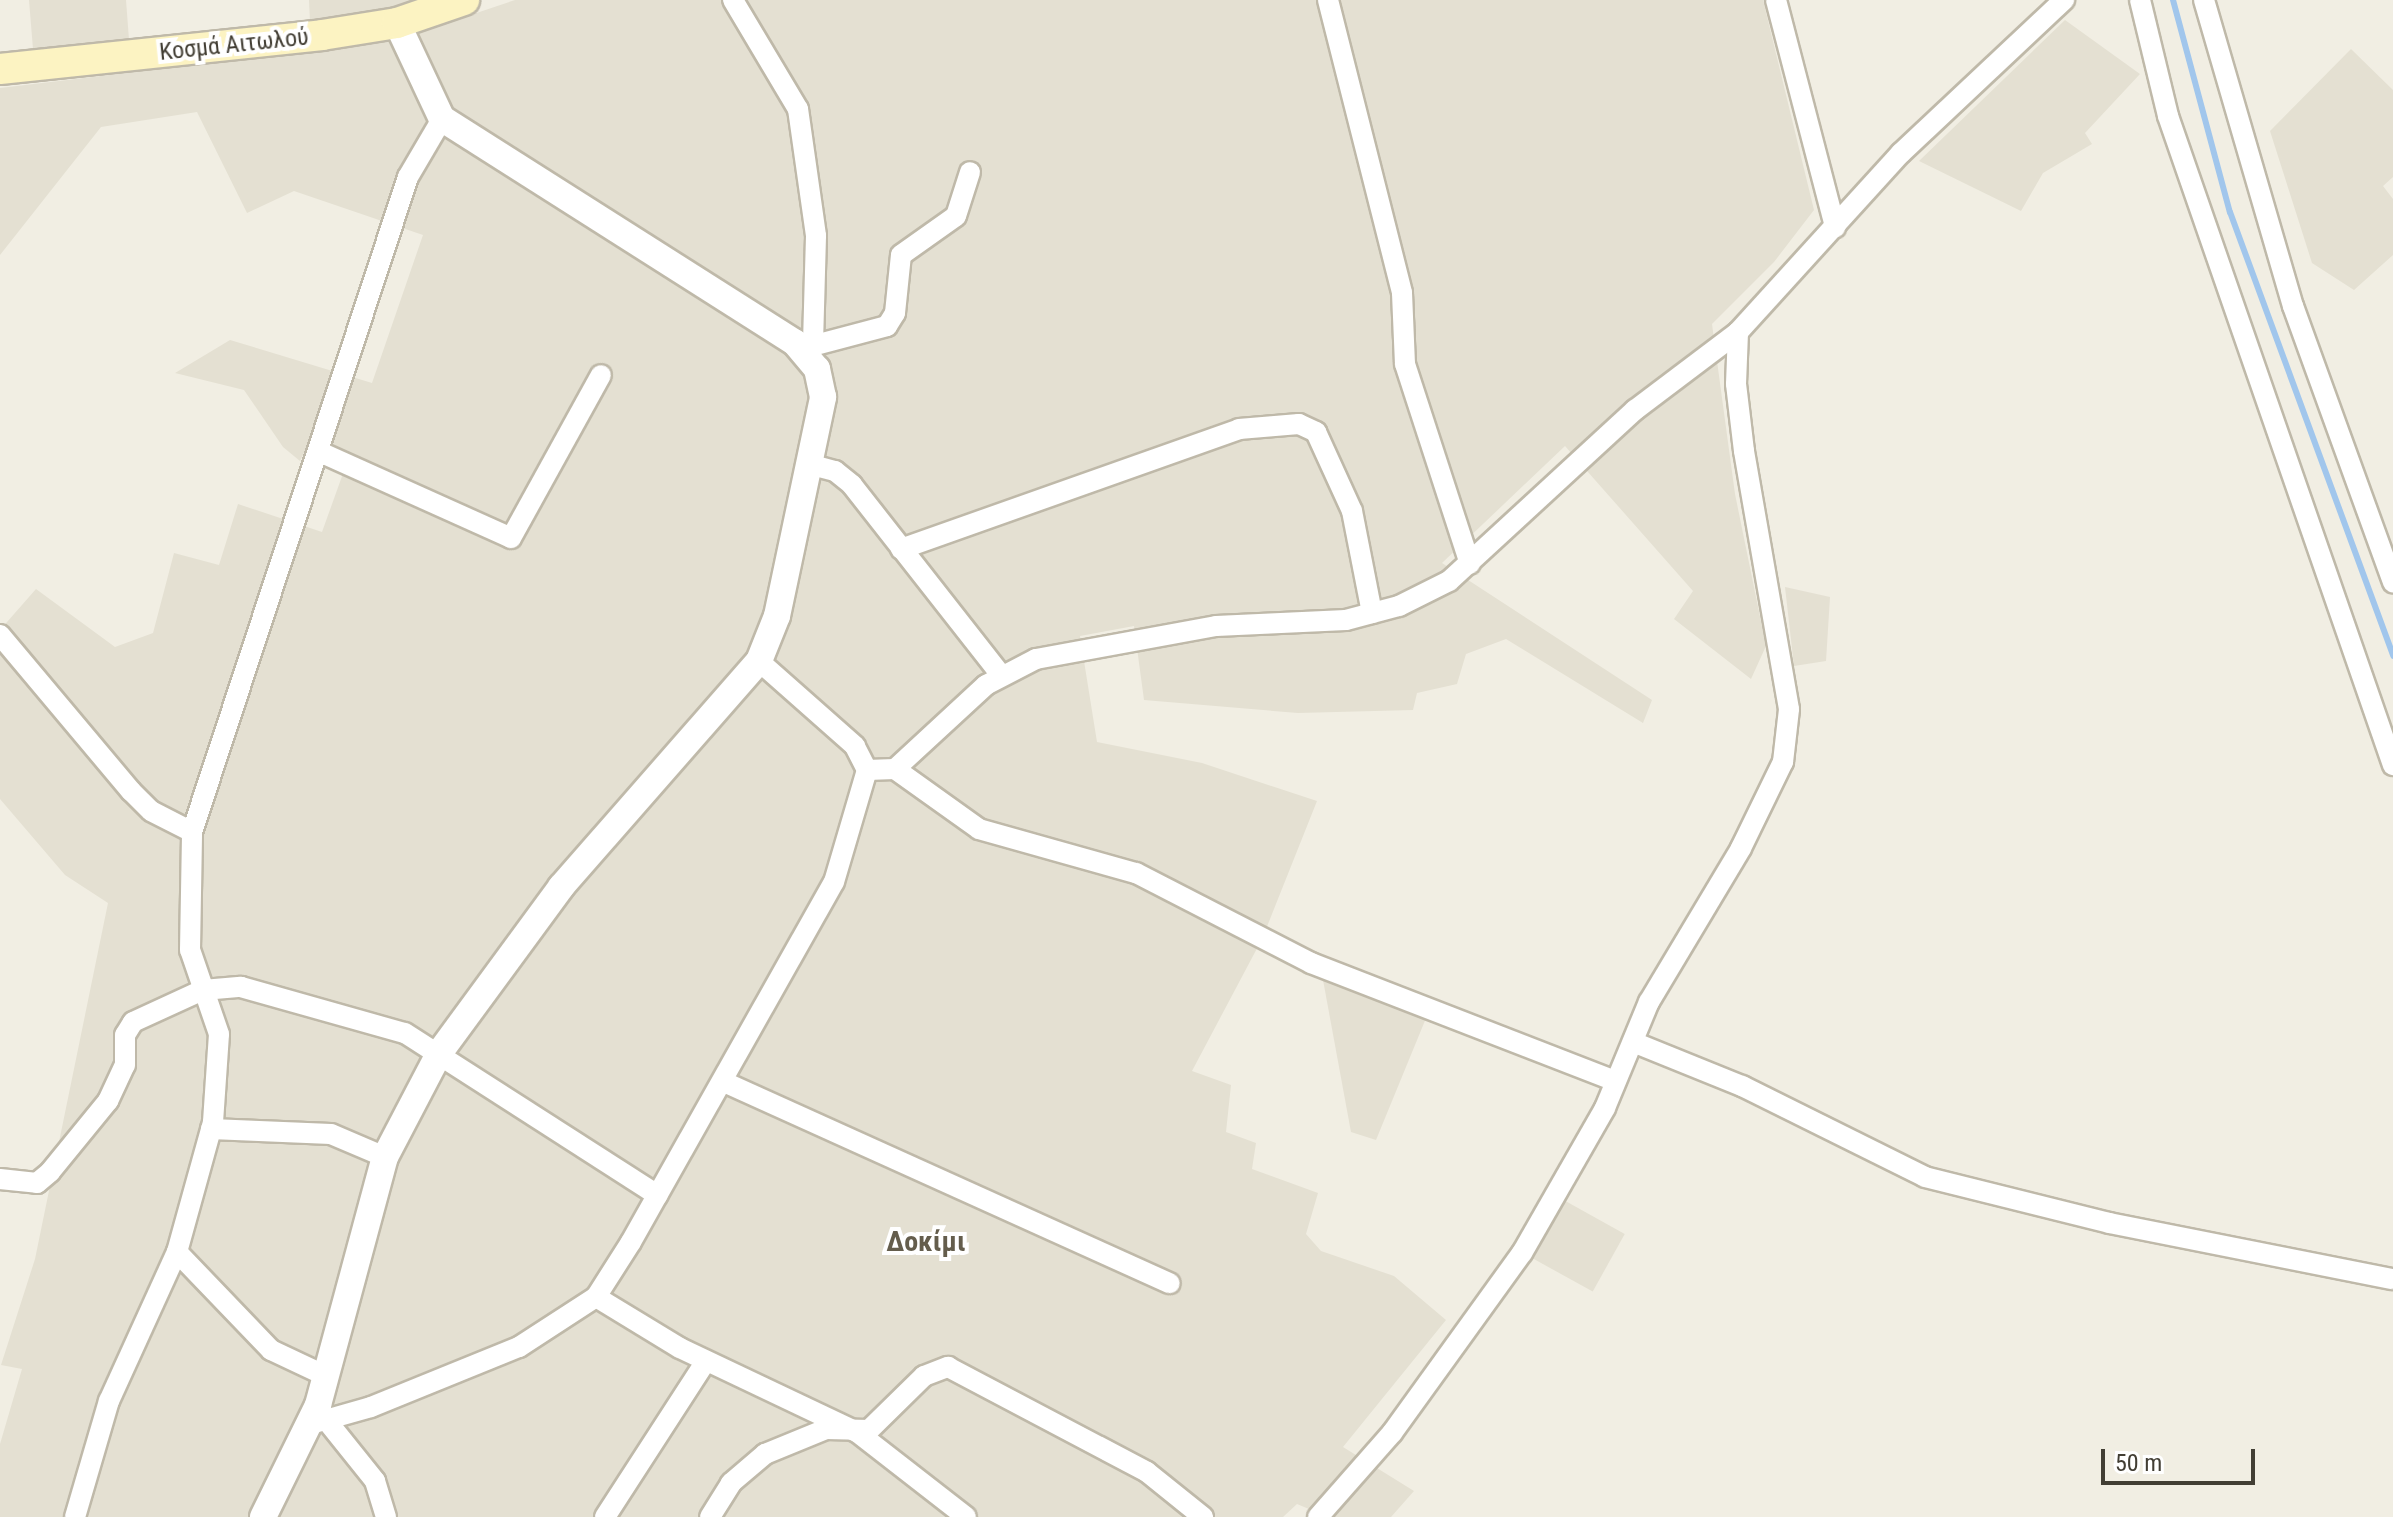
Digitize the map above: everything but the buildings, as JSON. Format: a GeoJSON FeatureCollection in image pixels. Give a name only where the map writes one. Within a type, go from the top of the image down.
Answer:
{"type":"FeatureCollection","features":[{"type":"Feature","properties":{"kind":"main road","name":"Κοσμά Αιτωλού"},"geometry":{"type":"LineString","coordinates":[[0,69],[397,23],[452,2]]}},
{"type":"Feature","properties":{"kind":"street"},"geometry":{"type":"LineString","coordinates":[[263,1517],[319,1422],[326,1376],[385,1157],[440,1052],[570,875],[759,661],[777,616],[812,465],[822,384],[807,346],[816,236],[798,109],[733,0]]}},
{"type":"Feature","properties":{"kind":"street"},"geometry":{"type":"LineString","coordinates":[[1328,0],[1402,293],[1405,364],[1470,564]]}},
{"type":"Feature","properties":{"kind":"street"},"geometry":{"type":"LineString","coordinates":[[1776,0],[1835,227]]}},
{"type":"Feature","properties":{"kind":"street"},"geometry":{"type":"LineString","coordinates":[[895,769],[1001,675],[1067,650],[1129,638],[1372,613],[1427,594],[1470,564],[1635,410],[1738,332],[1901,153],[2064,0]]}},
{"type":"Feature","properties":{"kind":"street"},"geometry":{"type":"LineString","coordinates":[[2140,0],[2168,116],[2393,765]]}},
{"type":"Feature","properties":{"kind":"street"},"geometry":{"type":"LineString","coordinates":[[2204,0],[2293,306],[2393,583]]}},
{"type":"Feature","properties":{"kind":"street"},"geometry":{"type":"LineString","coordinates":[[397,23],[442,119],[807,346],[887,326],[895,313],[901,255],[952,220],[970,172]]}},
{"type":"Feature","properties":{"kind":"street"},"geometry":{"type":"LineString","coordinates":[[75,1517],[109,1401],[177,1252],[211,1129],[219,1046],[189,939],[192,832],[322,453],[408,177],[442,119]]}},
{"type":"Feature","properties":{"kind":"street"},"geometry":{"type":"LineString","coordinates":[[1318,1517],[1399,1424],[1522,1253],[1767,798],[1787,741],[1781,641],[1736,384],[1738,332]]}},
{"type":"Feature","properties":{"kind":"street"},"geometry":{"type":"LineString","coordinates":[[322,453],[511,538],[601,375]]}},
{"type":"Feature","properties":{"kind":"street"},"geometry":{"type":"LineString","coordinates":[[901,549],[1239,429],[1299,424],[1316,432],[1352,511],[1372,613]]}},
{"type":"Feature","properties":{"kind":"street"},"geometry":{"type":"LineString","coordinates":[[812,465],[848,482],[1001,675]]}},
{"type":"Feature","properties":{"kind":"street"},"geometry":{"type":"LineString","coordinates":[[0,635],[131,791],[151,811],[192,832]]}},
{"type":"Feature","properties":{"kind":"street"},"geometry":{"type":"LineString","coordinates":[[319,1422],[519,1347],[596,1297],[724,1082],[834,882],[867,770],[855,746],[759,661]]}},
{"type":"Feature","properties":{"kind":"street"},"geometry":{"type":"LineString","coordinates":[[867,770],[895,769],[979,829],[1136,873],[1311,963],[1615,1081]]}},
{"type":"Feature","properties":{"kind":"street"},"geometry":{"type":"LineString","coordinates":[[0,1179],[45,1179],[115,1089],[129,1026],[203,990],[241,987],[287,995],[405,1033],[440,1052],[657,1195]]}},
{"type":"Feature","properties":{"kind":"street"},"geometry":{"type":"LineString","coordinates":[[1633,1042],[1742,1086],[1925,1177],[2109,1223],[2393,1279]]}},
{"type":"Feature","properties":{"kind":"street"},"geometry":{"type":"LineString","coordinates":[[724,1082],[1170,1283]]}},
{"type":"Feature","properties":{"kind":"street"},"geometry":{"type":"LineString","coordinates":[[211,1129],[331,1134],[385,1157]]}},
{"type":"Feature","properties":{"kind":"street"},"geometry":{"type":"LineString","coordinates":[[177,1252],[271,1350],[326,1376]]}},
{"type":"Feature","properties":{"kind":"street"},"geometry":{"type":"LineString","coordinates":[[596,1297],[706,1361],[857,1432],[966,1517]]}},
{"type":"Feature","properties":{"kind":"street"},"geometry":{"type":"LineString","coordinates":[[605,1517],[706,1361]]}},
{"type":"Feature","properties":{"kind":"street"},"geometry":{"type":"LineString","coordinates":[[710,1517],[731,1483],[765,1454],[826,1429],[857,1432],[882,1421],[927,1374],[959,1369],[1147,1472],[1203,1517]]}},
{"type":"Feature","properties":{"kind":"street"},"geometry":{"type":"LineString","coordinates":[[319,1422],[375,1481],[386,1517]]}},
{"type":"Feature","properties":{"kind":"shaded area"},"geometry":{"type":"Polygon","coordinates":[[[29,0],[126,0],[129,40],[33,49],[29,0]]]}},
{"type":"Feature","properties":{"kind":"shaded area"},"geometry":{"type":"Polygon","coordinates":[[[309,0],[427,0],[386,13],[310,22],[309,0]]]}},
{"type":"Feature","properties":{"kind":"shaded area"},"geometry":{"type":"Polygon","coordinates":[[[515,0],[1763,0],[1814,210],[1774,262],[1712,324],[1735,494],[1766,646],[1751,679],[1674,619],[1693,591],[1565,446],[1442,563],[1652,700],[1643,723],[1506,639],[1466,654],[1457,684],[1417,693],[1413,710],[1298,713],[1144,700],[1134,626],[1080,636],[1097,742],[1202,763],[1317,801],[1262,939],[1192,1071],[1231,1085],[1226,1132],[1256,1143],[1252,1169],[1318,1193],[1306,1234],[1321,1251],[1394,1276],[1446,1320],[1343,1447],[1414,1491],[1391,1517],[1328,1517],[1297,1504],[1283,1517],[0,1517],[0,1444],[22,1369],[1,1365],[35,1259],[108,903],[65,875],[0,799],[0,630],[36,589],[115,647],[153,633],[174,553],[219,565],[238,504],[322,532],[350,454],[310,440],[300,461],[283,447],[244,390],[175,373],[230,340],[372,383],[423,235],[294,191],[247,213],[197,112],[101,127],[0,255],[0,88],[393,41],[515,0]]]}},
{"type":"Feature","properties":{"kind":"shaded area"},"geometry":{"type":"Polygon","coordinates":[[[2065,20],[2140,74],[2085,133],[2092,144],[2043,173],[2021,211],[1919,161],[2065,20]]]}},
{"type":"Feature","properties":{"kind":"shaded area"},"geometry":{"type":"Polygon","coordinates":[[[2351,49],[2393,90],[2393,177],[2383,186],[2393,199],[2393,255],[2354,290],[2312,263],[2270,131],[2351,49]]]}},
{"type":"Feature","properties":{"kind":"shaded area"},"geometry":{"type":"Polygon","coordinates":[[[1785,587],[1830,597],[1826,661],[1794,666],[1785,587]]]}},
{"type":"Feature","properties":{"kind":"shaded area"},"geometry":{"type":"Polygon","coordinates":[[[1321,969],[1431,1006],[1376,1140],[1351,1132],[1321,969]]]}},
{"type":"Feature","properties":{"kind":"shaded area"},"geometry":{"type":"Polygon","coordinates":[[[1560,1198],[1625,1234],[1593,1292],[1528,1256],[1560,1198]]]}},
{"type":"Feature","properties":{"kind":"waterway"},"geometry":{"type":"LineString","coordinates":[[2173,0],[2230,212],[2393,656]]}},
{"type":"Feature","properties":{"kind":"district","name":"Δοκίμι"},"geometry":{"type":"Point","coordinates":[926,1242]}}]}
